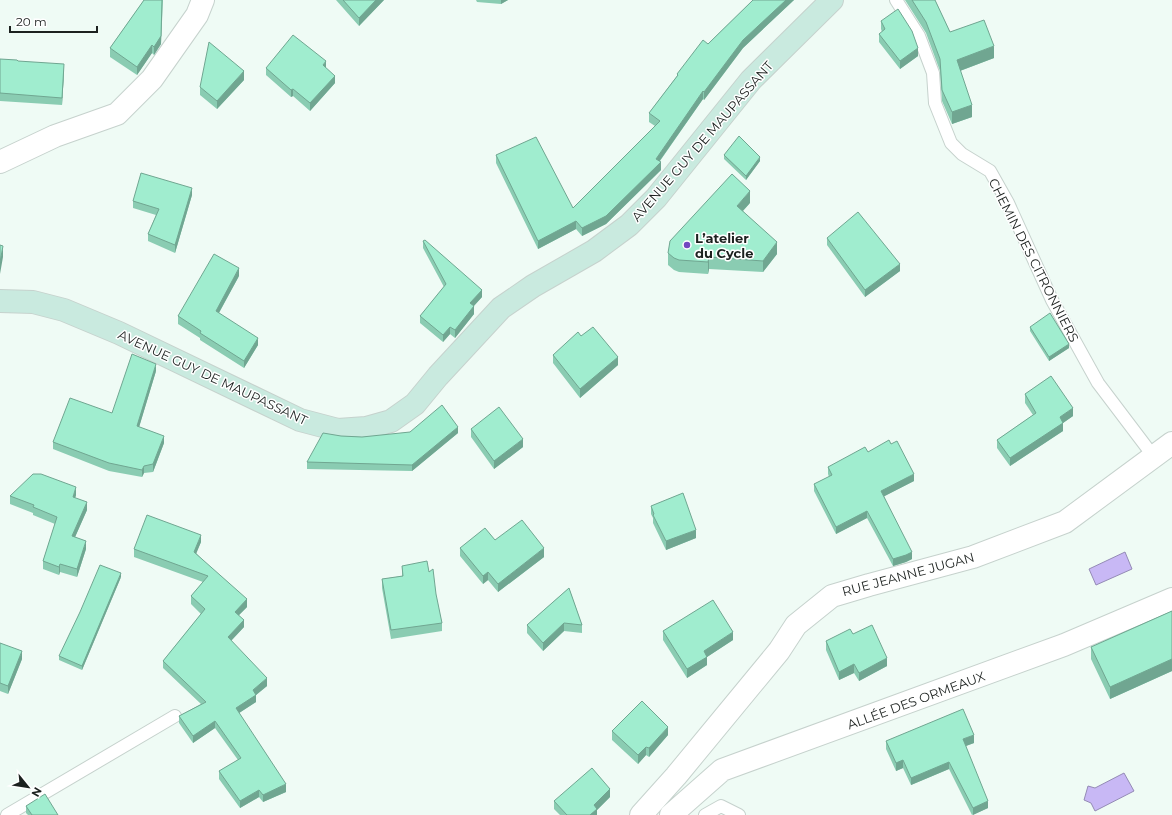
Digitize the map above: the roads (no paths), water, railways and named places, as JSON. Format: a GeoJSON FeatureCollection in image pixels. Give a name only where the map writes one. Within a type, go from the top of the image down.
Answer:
{"type":"FeatureCollection","features":[{"type":"Feature","properties":{"kind":"main road","name":"AVENUE GUY DE MAUPASSANT"},"geometry":{"type":"LineString","coordinates":[[0,301],[33,302],[64,310],[119,334],[300,420],[338,430],[366,428],[391,421],[415,404],[438,376],[501,308],[533,286],[594,251],[629,225],[656,198],[751,80],[832,0]]}},
{"type":"Feature","properties":{"kind":"street"},"geometry":{"type":"LineString","coordinates":[[0,162],[55,136],[117,114],[152,79],[197,15],[203,0]]}},
{"type":"Feature","properties":{"kind":"street","name":"RUE JEANNE JUGAN"},"geometry":{"type":"LineString","coordinates":[[641,815],[676,776],[774,657],[796,625],[832,596],[973,557],[1065,522],[1172,443]]}},
{"type":"Feature","properties":{"kind":"street","name":"ALLÉE DES ORMEAUX"},"geometry":{"type":"LineString","coordinates":[[671,815],[722,770],[1064,645],[1172,599]]}},
{"type":"Feature","properties":{"kind":"lane","name":"CHEMIN DES CITRONNIERS"},"geometry":{"type":"LineString","coordinates":[[896,0],[919,36],[933,73],[935,103],[951,143],[962,154],[990,171],[1008,203],[1052,300],[1098,383],[1154,457]]}},
{"type":"Feature","properties":{"kind":"lane"},"geometry":{"type":"LineString","coordinates":[[8,815],[175,716]]}},
{"type":"Feature","properties":{"kind":"lane"},"geometry":{"type":"LineString","coordinates":[[705,815],[721,806],[739,815]]}},
{"type":"Feature","properties":{"kind":"place","name":"L’atelier du Cycle"},"geometry":{"type":"Point","coordinates":[687,245]}}]}
